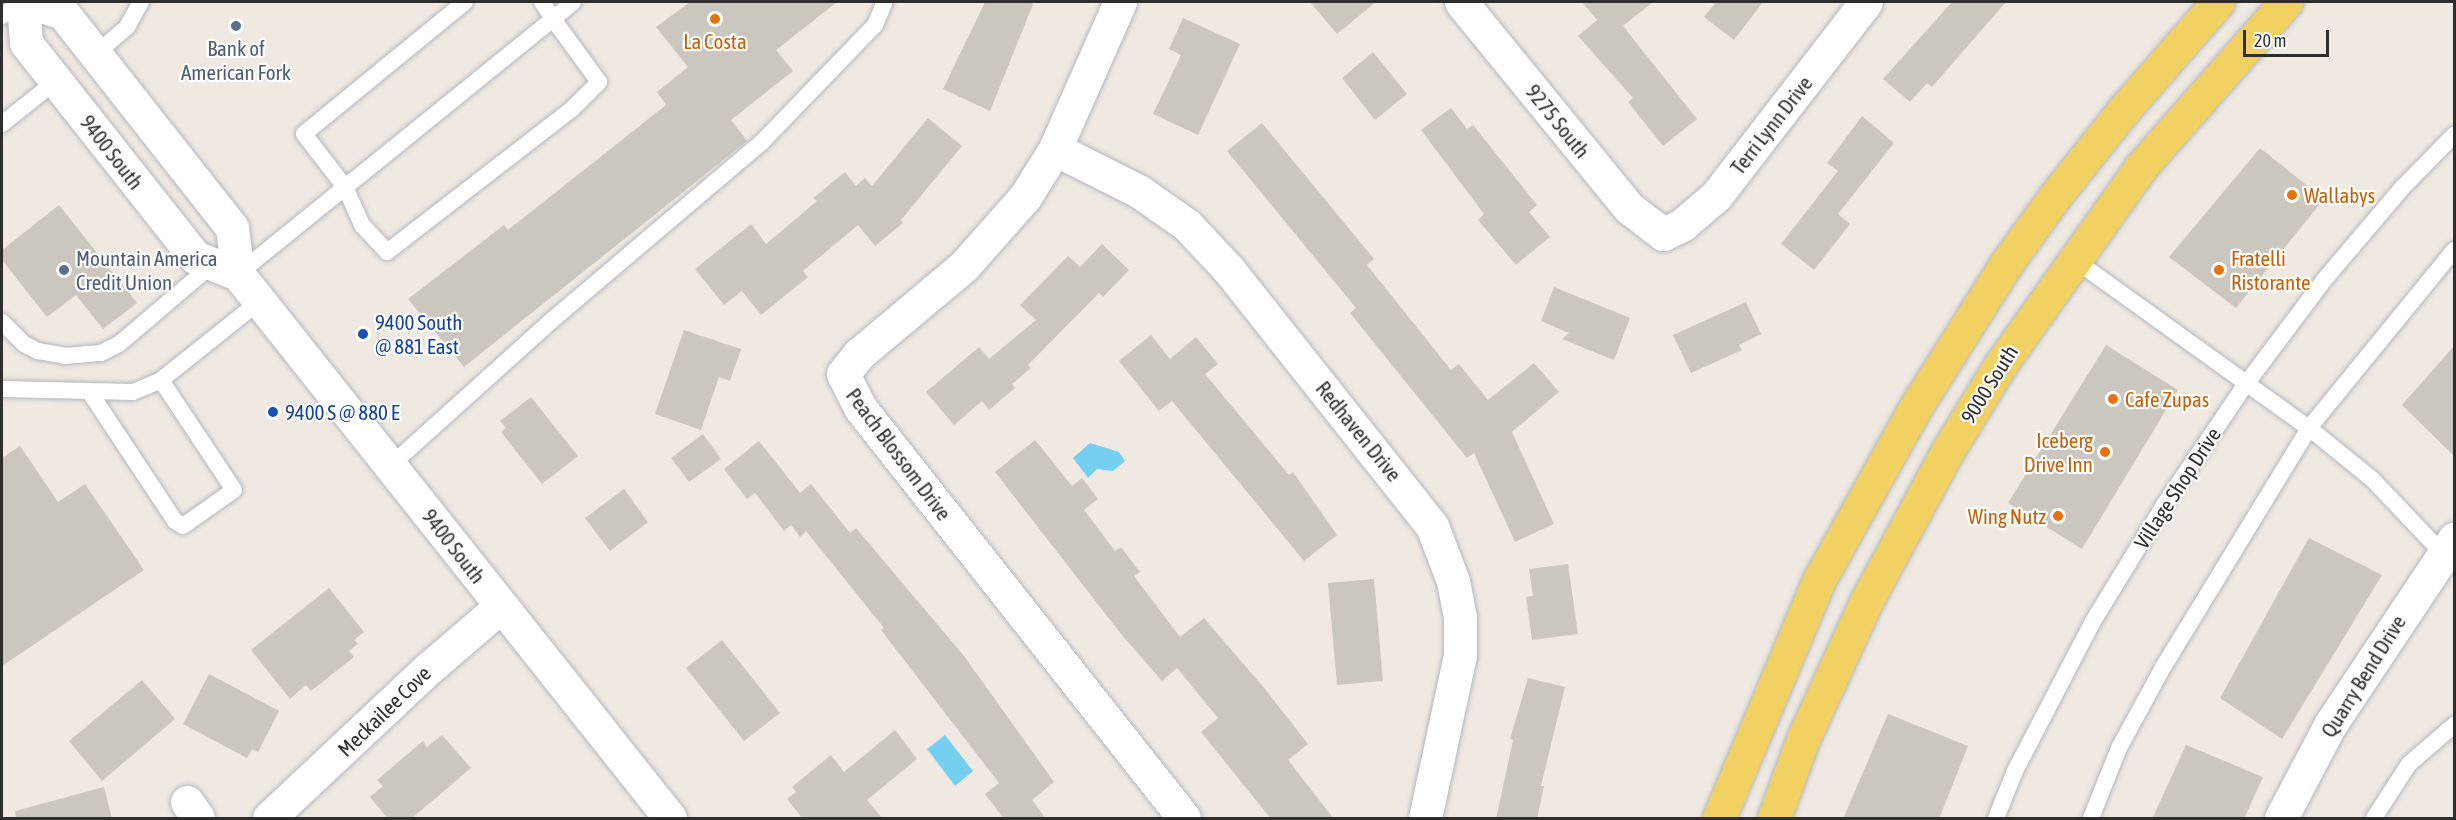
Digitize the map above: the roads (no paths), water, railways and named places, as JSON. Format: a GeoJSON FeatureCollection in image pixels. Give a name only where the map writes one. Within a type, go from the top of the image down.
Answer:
{"type":"FeatureCollection","features":[{"type":"Feature","properties":{"kind":"main road"},"geometry":{"type":"LineString","coordinates":[[1719,819],[1819,580],[1920,399],[2006,264],[2056,195],[2122,112],[2218,2]]}},
{"type":"Feature","properties":{"kind":"main road","name":"9000 South"},"geometry":{"type":"LineString","coordinates":[[1774,819],[1830,677],[1906,526],[2001,364],[2072,258],[2185,113],[2286,2]]}},
{"type":"Feature","properties":{"kind":"street","name":"9400 South"},"geometry":{"type":"LineString","coordinates":[[22,2],[26,43],[195,257],[225,269],[260,301],[670,819]]}},
{"type":"Feature","properties":{"kind":"street"},"geometry":{"type":"LineString","coordinates":[[29,2],[63,14],[232,228],[225,269]]}},
{"type":"Feature","properties":{"kind":"street","name":"Peach Blossom Drive"},"geometry":{"type":"LineString","coordinates":[[1120,2],[1054,149],[996,234],[964,266],[858,355],[843,374],[861,409],[1184,819]]}},
{"type":"Feature","properties":{"kind":"street","name":"9275 South"},"geometry":{"type":"LineString","coordinates":[[1461,2],[1629,208],[1663,234]]}},
{"type":"Feature","properties":{"kind":"street","name":"Terri Lynn Drive"},"geometry":{"type":"LineString","coordinates":[[1663,234],[1682,225],[1716,196],[1866,2]]}},
{"type":"Feature","properties":{"kind":"street","name":"Redhaven Drive"},"geometry":{"type":"LineString","coordinates":[[1054,149],[1140,192],[1187,225],[1229,270],[1431,526],[1453,581],[1460,617],[1460,655],[1425,819]]}},
{"type":"Feature","properties":{"kind":"street","name":"Quarry Bend Drive"},"geometry":{"type":"LineString","coordinates":[[2281,819],[2330,725],[2451,554]]}},
{"type":"Feature","properties":{"kind":"street","name":"Meckailee Cove"},"geometry":{"type":"LineString","coordinates":[[269,819],[429,668],[501,606]]}},
{"type":"Feature","properties":{"kind":"lane"},"geometry":{"type":"LineString","coordinates":[[2,16],[22,2]]}},
{"type":"Feature","properties":{"kind":"lane"},"geometry":{"type":"LineString","coordinates":[[96,54],[127,27],[141,2]]}},
{"type":"Feature","properties":{"kind":"lane"},"geometry":{"type":"LineString","coordinates":[[457,4],[304,134],[345,188],[362,225],[387,252],[573,108],[599,82],[542,2]]}},
{"type":"Feature","properties":{"kind":"lane"},"geometry":{"type":"LineString","coordinates":[[2,322],[11,334],[38,351],[65,356],[92,356],[119,344],[345,188],[573,2]]}},
{"type":"Feature","properties":{"kind":"lane"},"geometry":{"type":"LineString","coordinates":[[390,466],[551,321],[762,142],[875,25],[885,2]]}},
{"type":"Feature","properties":{"kind":"lane"},"geometry":{"type":"LineString","coordinates":[[2,124],[56,81]]}},
{"type":"Feature","properties":{"kind":"lane","name":"Village Shop Drive"},"geometry":{"type":"LineString","coordinates":[[1996,819],[2015,771],[2092,623],[2164,505],[2246,384],[2324,280],[2403,187],[2454,135]]}},
{"type":"Feature","properties":{"kind":"lane"},"geometry":{"type":"LineString","coordinates":[[2091,819],[2120,748],[2162,669],[2309,429],[2454,250]]}},
{"type":"Feature","properties":{"kind":"lane"},"geometry":{"type":"LineString","coordinates":[[2072,258],[2309,429],[2372,479],[2451,554]]}},
{"type":"Feature","properties":{"kind":"lane"},"geometry":{"type":"LineString","coordinates":[[2,389],[133,392],[161,380],[260,301]]}},
{"type":"Feature","properties":{"kind":"lane"},"geometry":{"type":"LineString","coordinates":[[89,391],[163,505],[183,526],[234,490],[161,380]]}},
{"type":"Feature","properties":{"kind":"lane"},"geometry":{"type":"LineString","coordinates":[[2374,819],[2409,765],[2454,725]]}},
{"type":"Feature","properties":{"kind":"water"},"geometry":{"type":"Polygon","coordinates":[[[1090,443],[1119,452],[1125,461],[1113,471],[1097,469],[1088,478],[1073,458],[1090,443]]]}},
{"type":"Feature","properties":{"kind":"water"},"geometry":{"type":"Polygon","coordinates":[[[945,735],[973,771],[955,786],[927,749],[945,735]]]}},
{"type":"Feature","properties":{"kind":"place","name":"La Costa"},"geometry":{"type":"Point","coordinates":[715,19]}},
{"type":"Feature","properties":{"kind":"place","name":"Bank of American Fork"},"geometry":{"type":"Point","coordinates":[236,26]}},
{"type":"Feature","properties":{"kind":"place","name":"Wallabys"},"geometry":{"type":"Point","coordinates":[2292,195]}},
{"type":"Feature","properties":{"kind":"place","name":"Mountain America Credit Union"},"geometry":{"type":"Point","coordinates":[64,270]}},
{"type":"Feature","properties":{"kind":"place","name":"Fratelli Ristorante"},"geometry":{"type":"Point","coordinates":[2219,270]}},
{"type":"Feature","properties":{"kind":"place","name":"9400 South @ 881 East"},"geometry":{"type":"Point","coordinates":[363,334]}},
{"type":"Feature","properties":{"kind":"place","name":"Cafe Zupas"},"geometry":{"type":"Point","coordinates":[2113,399]}},
{"type":"Feature","properties":{"kind":"place","name":"9400 S @ 880 E"},"geometry":{"type":"Point","coordinates":[273,412]}},
{"type":"Feature","properties":{"kind":"place","name":"Iceberg Drive Inn"},"geometry":{"type":"Point","coordinates":[2105,452]}},
{"type":"Feature","properties":{"kind":"place","name":"Wing Nutz"},"geometry":{"type":"Point","coordinates":[2058,516]}}]}
